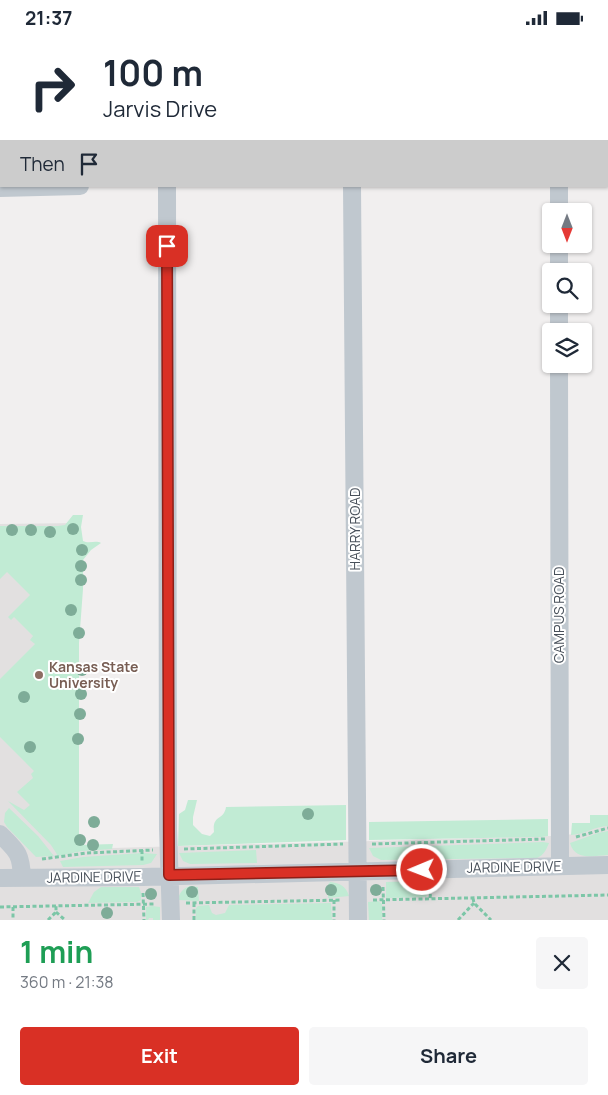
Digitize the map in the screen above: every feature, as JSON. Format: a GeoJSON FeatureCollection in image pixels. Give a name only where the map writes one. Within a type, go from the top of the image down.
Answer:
{"type":"FeatureCollection","features":[{"type":"Feature","properties":{"kind":"street"},"geometry":{"type":"LineString","coordinates":[[0,188],[40,187]]}},
{"type":"Feature","properties":{"kind":"street"},"geometry":{"type":"LineString","coordinates":[[166,187],[169,875],[171,920]]}},
{"type":"Feature","properties":{"kind":"street","name":"HARRY ROAD"},"geometry":{"type":"LineString","coordinates":[[352,187],[358,920]]}},
{"type":"Feature","properties":{"kind":"street"},"geometry":{"type":"LineString","coordinates":[[559,187],[559,203]]}},
{"type":"Feature","properties":{"kind":"street","name":"CAMPUS ROAD"},"geometry":{"type":"LineString","coordinates":[[559,373],[560,866]]}},
{"type":"Feature","properties":{"kind":"street"},"geometry":{"type":"LineString","coordinates":[[0,834],[19,855],[22,878]]}},
{"type":"Feature","properties":{"kind":"street","name":"JARDINE DRIVE"},"geometry":{"type":"LineString","coordinates":[[0,878],[608,865]]}},
{"type":"Feature","properties":{"kind":"path"},"geometry":{"type":"LineString","coordinates":[[570,839],[608,828]]}},
{"type":"Feature","properties":{"kind":"path"},"geometry":{"type":"LineString","coordinates":[[369,844],[548,839]]}},
{"type":"Feature","properties":{"kind":"path"},"geometry":{"type":"LineString","coordinates":[[179,849],[346,844]]}},
{"type":"Feature","properties":{"kind":"path"},"geometry":{"type":"LineString","coordinates":[[39,860],[87,853],[157,849]]}},
{"type":"Feature","properties":{"kind":"path"},"geometry":{"type":"LineString","coordinates":[[142,850],[142,865]]}},
{"type":"Feature","properties":{"kind":"path"},"geometry":{"type":"LineString","coordinates":[[383,882],[384,920]]}},
{"type":"Feature","properties":{"kind":"path"},"geometry":{"type":"LineString","coordinates":[[143,887],[144,920]]}},
{"type":"Feature","properties":{"kind":"path"},"geometry":{"type":"LineString","coordinates":[[430,898],[431,890]]}},
{"type":"Feature","properties":{"kind":"path"},"geometry":{"type":"LineString","coordinates":[[367,899],[608,895]]}},
{"type":"Feature","properties":{"kind":"path"},"geometry":{"type":"LineString","coordinates":[[458,920],[474,903],[474,898]]}},
{"type":"Feature","properties":{"kind":"path"},"geometry":{"type":"LineString","coordinates":[[178,903],[350,899]]}},
{"type":"Feature","properties":{"kind":"path"},"geometry":{"type":"LineString","coordinates":[[334,900],[334,920]]}},
{"type":"Feature","properties":{"kind":"path"},"geometry":{"type":"LineString","coordinates":[[0,907],[160,903]]}},
{"type":"Feature","properties":{"kind":"path"},"geometry":{"type":"LineString","coordinates":[[194,903],[194,920]]}},
{"type":"Feature","properties":{"kind":"path"},"geometry":{"type":"LineString","coordinates":[[474,903],[491,920]]}},
{"type":"Feature","properties":{"kind":"path"},"geometry":{"type":"LineString","coordinates":[[48,920],[56,911],[56,905]]}},
{"type":"Feature","properties":{"kind":"path"},"geometry":{"type":"LineString","coordinates":[[13,907],[13,920]]}},
{"type":"Feature","properties":{"kind":"path"},"geometry":{"type":"LineString","coordinates":[[56,911],[65,920]]}},
{"type":"Feature","properties":{"kind":"shaded area","name":"Kansas State University"},"geometry":{"type":"Polygon","coordinates":[[[79,523],[76,849],[553,836],[575,834],[599,825],[608,825],[608,920],[0,920],[0,524],[79,523]]]}},
{"type":"Feature","properties":{"kind":"green space"},"geometry":{"type":"Polygon","coordinates":[[[73,515],[83,515],[81,527],[83,541],[101,543],[91,550],[83,560],[79,643],[79,845],[113,844],[112,849],[82,851],[58,856],[51,845],[8,801],[24,810],[30,805],[17,792],[33,778],[31,774],[34,771],[0,737],[0,679],[35,644],[30,640],[33,636],[14,617],[11,620],[8,617],[30,595],[7,572],[0,579],[0,526],[65,525],[73,515]]]}},
{"type":"Feature","properties":{"kind":"green space"},"geometry":{"type":"Polygon","coordinates":[[[188,800],[197,800],[193,825],[202,834],[210,836],[214,832],[216,820],[223,814],[226,807],[346,805],[346,840],[178,846],[179,814],[185,810],[188,800]]]}},
{"type":"Feature","properties":{"kind":"green space"},"geometry":{"type":"Polygon","coordinates":[[[9,808],[38,836],[54,856],[36,857],[7,827],[4,822],[5,813],[9,808]]]}},
{"type":"Feature","properties":{"kind":"green space"},"geometry":{"type":"Polygon","coordinates":[[[590,815],[608,815],[608,826],[571,835],[572,823],[590,823],[590,815]]]}},
{"type":"Feature","properties":{"kind":"green space"},"geometry":{"type":"Polygon","coordinates":[[[548,819],[548,836],[542,837],[369,840],[369,822],[548,819]]]}},
{"type":"Feature","properties":{"kind":"green space"},"geometry":{"type":"Polygon","coordinates":[[[608,831],[608,855],[585,856],[576,853],[572,849],[570,843],[608,831]]]}},
{"type":"Feature","properties":{"kind":"green space"},"geometry":{"type":"Polygon","coordinates":[[[549,843],[543,854],[537,858],[381,860],[373,856],[369,848],[549,843]]]}},
{"type":"Feature","properties":{"kind":"green space"},"geometry":{"type":"Polygon","coordinates":[[[256,850],[257,863],[190,864],[183,861],[179,853],[256,850]]]}},
{"type":"Feature","properties":{"kind":"green space"},"geometry":{"type":"Polygon","coordinates":[[[142,853],[157,854],[151,863],[143,865],[63,867],[60,861],[83,857],[142,853]]]}},
{"type":"Feature","properties":{"kind":"green space"},"geometry":{"type":"Polygon","coordinates":[[[427,881],[433,883],[426,897],[386,898],[386,882],[427,881]]]}},
{"type":"Feature","properties":{"kind":"green space"},"geometry":{"type":"Polygon","coordinates":[[[330,882],[342,886],[349,896],[328,898],[328,885],[330,882]]]}},
{"type":"Feature","properties":{"kind":"green space"},"geometry":{"type":"Polygon","coordinates":[[[190,886],[198,887],[199,901],[178,900],[182,891],[190,886]]]}},
{"type":"Feature","properties":{"kind":"green space"},"geometry":{"type":"Polygon","coordinates":[[[101,887],[139,887],[141,900],[137,902],[88,903],[94,892],[101,887]]]}},
{"type":"Feature","properties":{"kind":"green space"},"geometry":{"type":"Polygon","coordinates":[[[378,901],[382,904],[382,920],[369,920],[368,902],[378,901]]]}},
{"type":"Feature","properties":{"kind":"green space"},"geometry":{"type":"Polygon","coordinates":[[[331,903],[332,920],[196,920],[196,908],[198,906],[209,905],[212,913],[216,915],[225,913],[229,905],[331,903]]]}},
{"type":"Feature","properties":{"kind":"green space"},"geometry":{"type":"Polygon","coordinates":[[[146,907],[160,907],[160,920],[149,918],[146,920],[146,907]]]}},
{"type":"Feature","properties":{"kind":"place","name":"Kansas State University"},"geometry":{"type":"Point","coordinates":[39,675]}},
{"type":"Feature","properties":{"kind":"route"},"geometry":{"type":"LineString","coordinates":[[167,246],[169,875],[422,870]]}}]}
